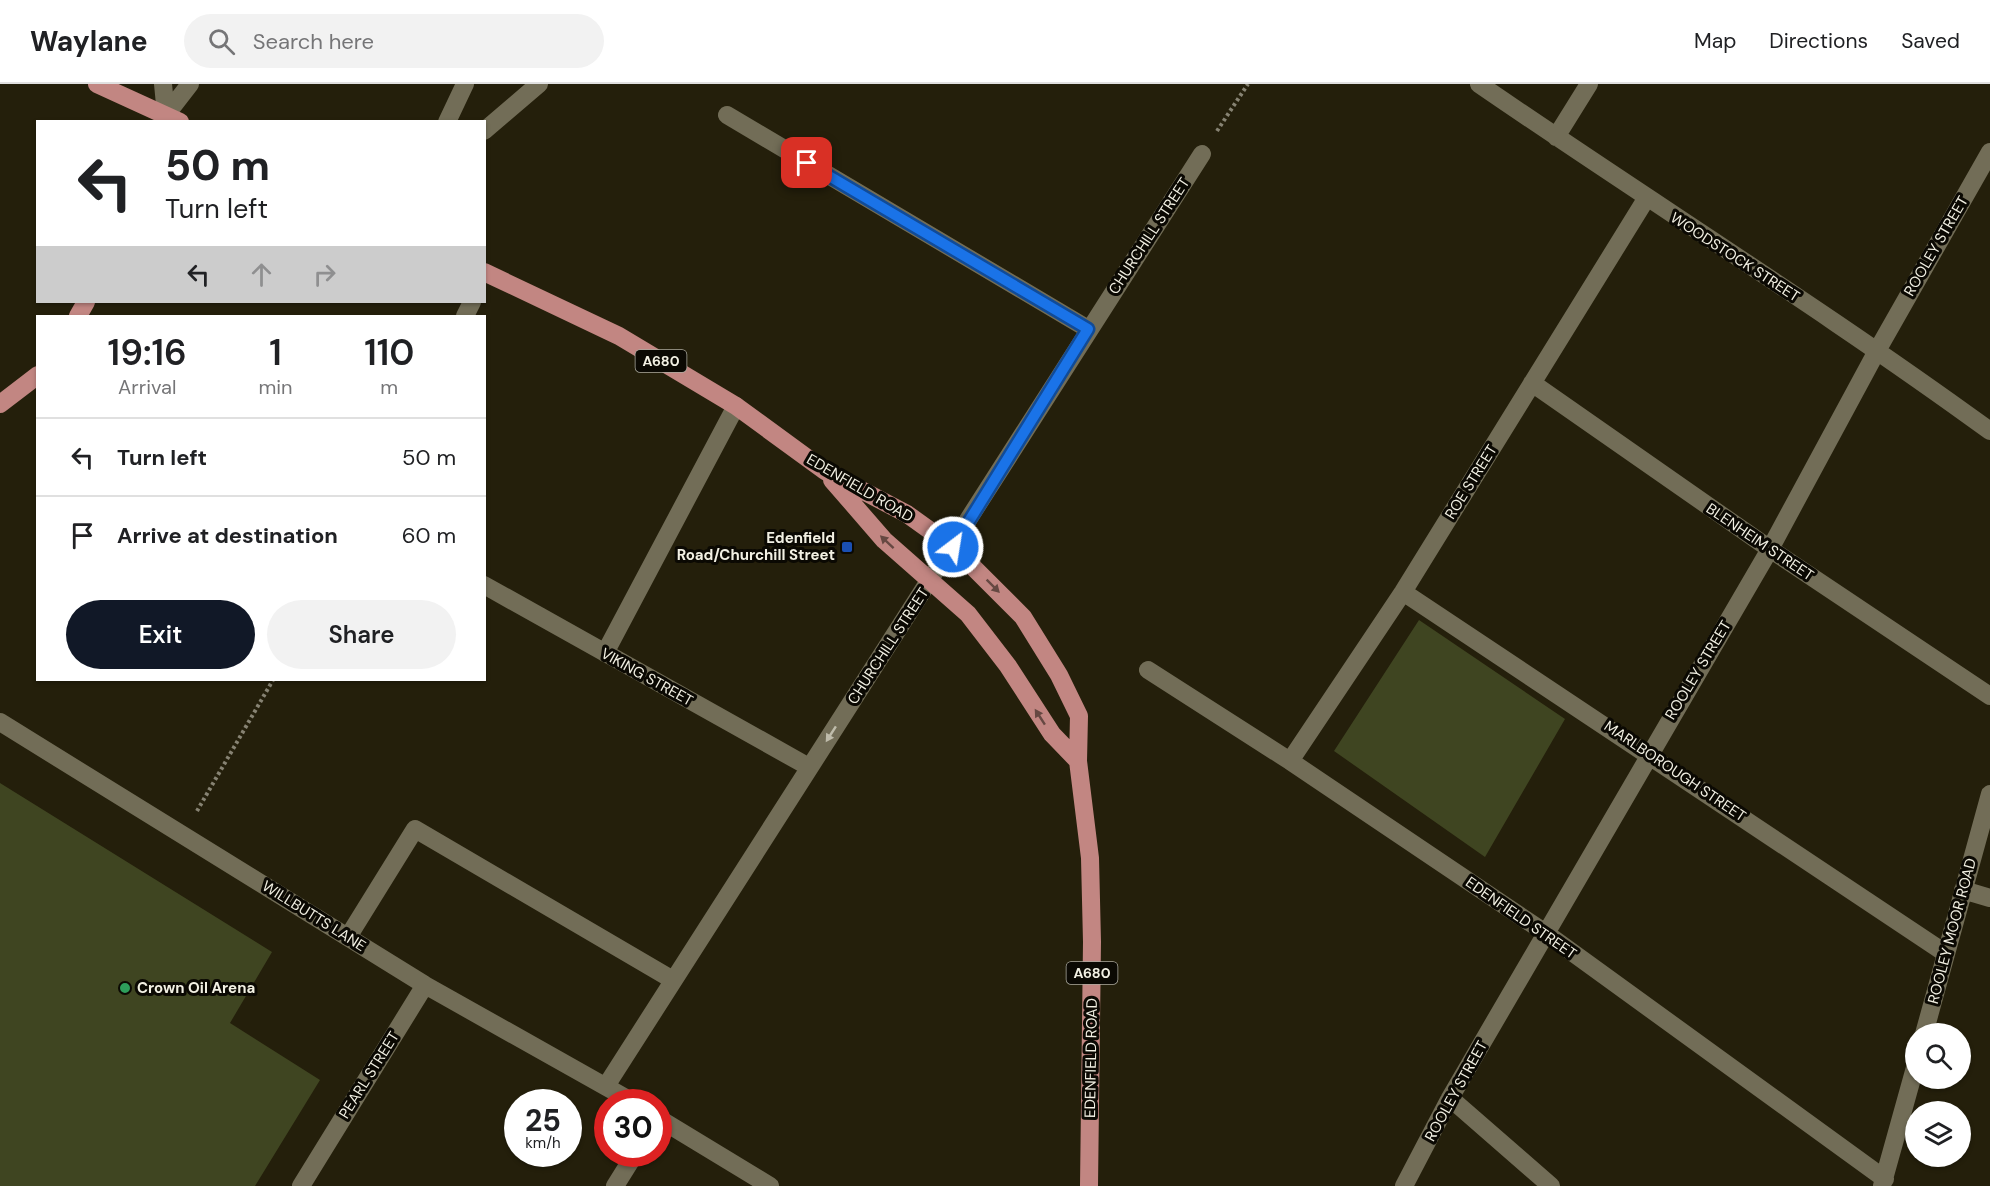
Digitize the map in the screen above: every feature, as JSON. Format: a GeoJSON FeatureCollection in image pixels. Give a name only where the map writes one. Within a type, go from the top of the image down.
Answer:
{"type":"FeatureCollection","features":[{"type":"Feature","properties":{"kind":"main road"},"geometry":{"type":"LineString","coordinates":[[97,84],[170,119]]}},
{"type":"Feature","properties":{"kind":"main road","name":"EDENFIELD ROAD"},"geometry":{"type":"LineString","coordinates":[[486,274],[619,336],[736,406],[825,471],[907,514],[953,547],[1023,617],[1059,675],[1079,716],[1078,761],[1090,858],[1092,942],[1089,1186]]}},
{"type":"Feature","properties":{"kind":"main road"},"geometry":{"type":"LineString","coordinates":[[0,404],[36,377]]}},
{"type":"Feature","properties":{"kind":"main road"},"geometry":{"type":"LineString","coordinates":[[825,471],[884,540],[968,614],[1008,666],[1052,734],[1078,761]]}},
{"type":"Feature","properties":{"kind":"street"},"geometry":{"type":"LineString","coordinates":[[163,84],[170,119]]}},
{"type":"Feature","properties":{"kind":"street"},"geometry":{"type":"LineString","coordinates":[[170,119],[190,84]]}},
{"type":"Feature","properties":{"kind":"street"},"geometry":{"type":"LineString","coordinates":[[448,120],[465,84]]}},
{"type":"Feature","properties":{"kind":"street"},"geometry":{"type":"LineString","coordinates":[[486,129],[539,84]]}},
{"type":"Feature","properties":{"kind":"street","name":"WOODSTOCK STREET"},"geometry":{"type":"LineString","coordinates":[[1479,84],[1646,199],[1878,349],[1990,431]]}},
{"type":"Feature","properties":{"kind":"street"},"geometry":{"type":"LineString","coordinates":[[1556,137],[1589,84]]}},
{"type":"Feature","properties":{"kind":"street"},"geometry":{"type":"LineString","coordinates":[[727,116],[1088,329]]}},
{"type":"Feature","properties":{"kind":"street","name":"ROOLEY STREET"},"geometry":{"type":"LineString","coordinates":[[1404,1186],[1450,1098],[1770,549],[1878,349],[1990,152]]}},
{"type":"Feature","properties":{"kind":"street","name":"CHURCHILL STREET"},"geometry":{"type":"LineString","coordinates":[[606,1086],[809,767],[932,580],[1088,329],[1202,154]]}},
{"type":"Feature","properties":{"kind":"street","name":"ROE STREET"},"geometry":{"type":"LineString","coordinates":[[1290,761],[1403,592],[1646,199]]}},
{"type":"Feature","properties":{"kind":"street","name":"BLENHEIM STREET"},"geometry":{"type":"LineString","coordinates":[[1532,383],[1770,549],[1990,696]]}},
{"type":"Feature","properties":{"kind":"street"},"geometry":{"type":"LineString","coordinates":[[605,653],[736,406]]}},
{"type":"Feature","properties":{"kind":"street","name":"VIKING STREET"},"geometry":{"type":"LineString","coordinates":[[486,586],[809,767]]}},
{"type":"Feature","properties":{"kind":"street","name":"MARLBOROUGH STREET"},"geometry":{"type":"LineString","coordinates":[[1403,592],[1945,953]]}},
{"type":"Feature","properties":{"kind":"street","name":"EDENFIELD STREET"},"geometry":{"type":"LineString","coordinates":[[1148,670],[1290,761],[1547,934],[1883,1183]]}},
{"type":"Feature","properties":{"kind":"street","name":"WILLBUTTS LANE"},"geometry":{"type":"LineString","coordinates":[[0,722],[425,985],[611,1089]]}},
{"type":"Feature","properties":{"kind":"street","name":"ROOLEY MOOR ROAD"},"geometry":{"type":"LineString","coordinates":[[1927,1023],[1990,794]]}},
{"type":"Feature","properties":{"kind":"street"},"geometry":{"type":"LineString","coordinates":[[348,937],[415,829],[673,980]]}},
{"type":"Feature","properties":{"kind":"street"},"geometry":{"type":"LineString","coordinates":[[1963,890],[1990,898]]}},
{"type":"Feature","properties":{"kind":"street","name":"PEARL STREET"},"geometry":{"type":"LineString","coordinates":[[301,1186],[425,985]]}},
{"type":"Feature","properties":{"kind":"street"},"geometry":{"type":"LineString","coordinates":[[1883,1183],[1909,1089]]}},
{"type":"Feature","properties":{"kind":"street"},"geometry":{"type":"LineString","coordinates":[[1450,1098],[1551,1186]]}},
{"type":"Feature","properties":{"kind":"street"},"geometry":{"type":"LineString","coordinates":[[672,1126],[770,1186]]}},
{"type":"Feature","properties":{"kind":"street"},"geometry":{"type":"LineString","coordinates":[[615,1186],[627,1167]]}},
{"type":"Feature","properties":{"kind":"path"},"geometry":{"type":"LineString","coordinates":[[1202,154],[1248,84]]}},
{"type":"Feature","properties":{"kind":"path"},"geometry":{"type":"LineString","coordinates":[[183,835],[272,681]]}},
{"type":"Feature","properties":{"kind":"green space"},"geometry":{"type":"Polygon","coordinates":[[[1419,620],[1565,719],[1485,857],[1334,751],[1419,620]]]}},
{"type":"Feature","properties":{"kind":"green space","name":"Crown Oil Arena"},"geometry":{"type":"Polygon","coordinates":[[[0,783],[272,952],[230,1023],[320,1080],[255,1186],[0,1186],[0,783]]]}},
{"type":"Feature","properties":{"kind":"place","name":"Edenfield Road/Churchill Street"},"geometry":{"type":"Point","coordinates":[847,547]}},
{"type":"Feature","properties":{"kind":"place","name":"Crown Oil Arena"},"geometry":{"type":"Point","coordinates":[125,988]}},
{"type":"Feature","properties":{"kind":"route"},"geometry":{"type":"LineString","coordinates":[[807,163],[1088,329],[953,547]]}}]}
